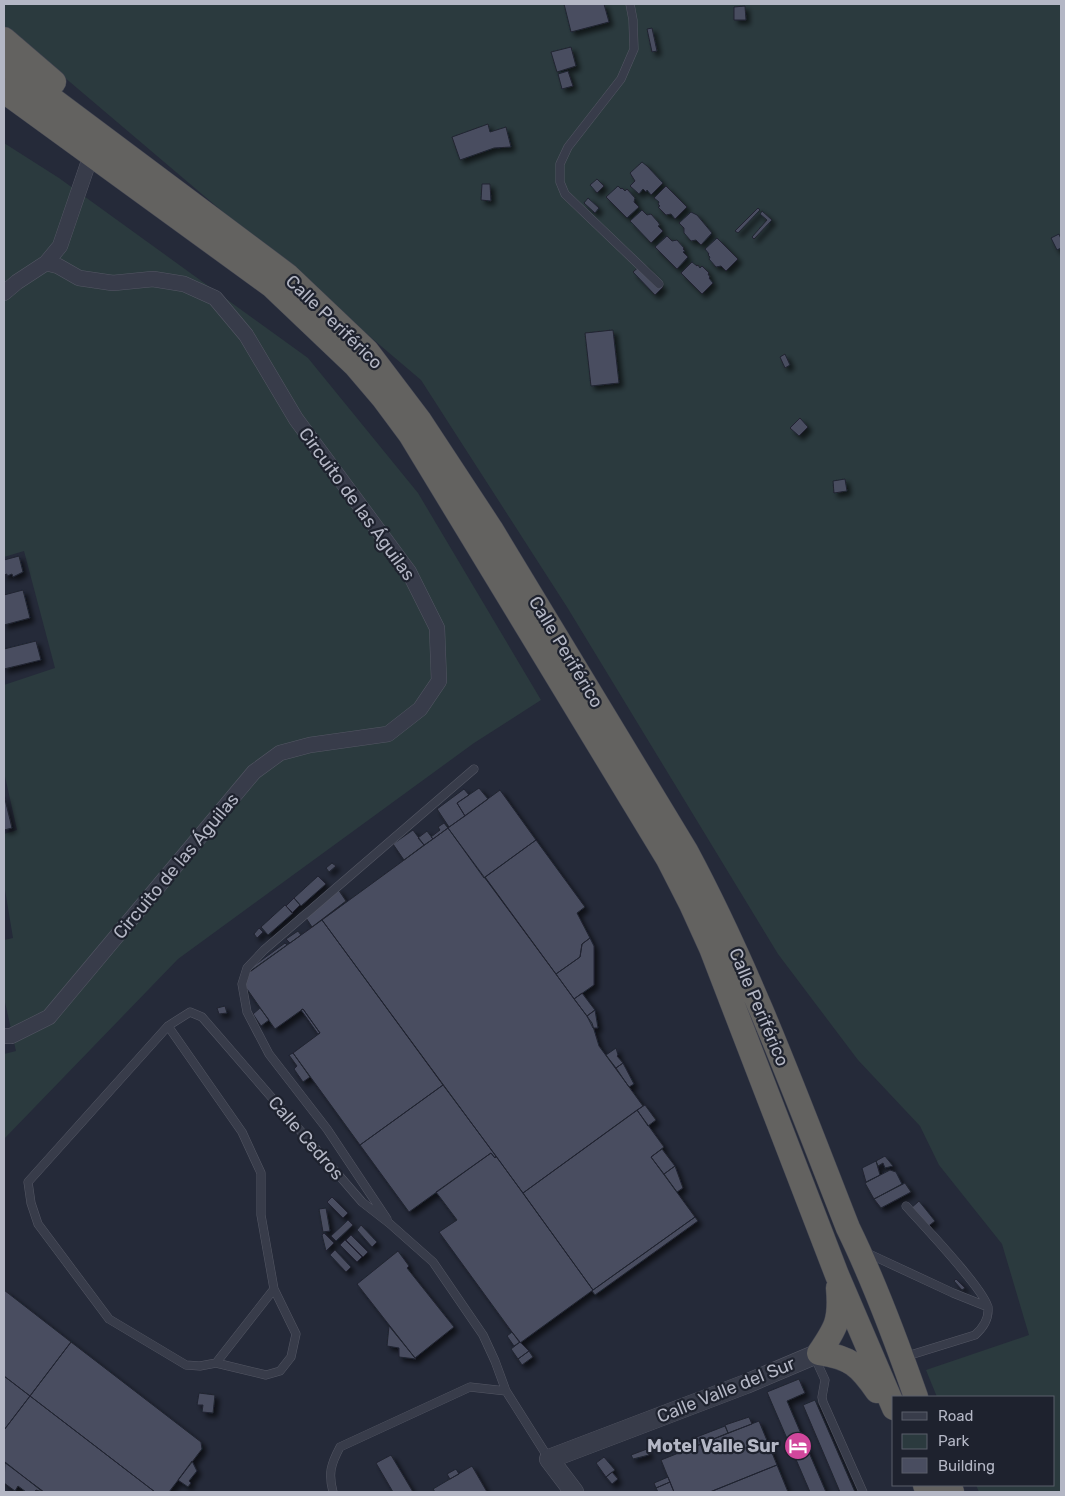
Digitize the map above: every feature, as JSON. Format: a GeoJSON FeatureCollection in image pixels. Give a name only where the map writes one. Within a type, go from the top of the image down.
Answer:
{"type":"FeatureCollection","features":[{"type":"Feature","properties":{"kind":"highway"},"geometry":{"type":"LineString","coordinates":[[4,39],[84,108],[122,151]]}},
{"type":"Feature","properties":{"kind":"highway","name":"Calle Periférico"},"geometry":{"type":"LineString","coordinates":[[4,63],[287,275],[367,351],[415,414],[458,476],[670,825],[710,896],[769,1025],[916,1396]]}},
{"type":"Feature","properties":{"kind":"highway","name":"Calle Periférico"},"geometry":{"type":"LineString","coordinates":[[4,91],[272,286],[355,366],[384,399],[410,434],[668,859],[688,896],[739,1019],[837,1274],[892,1403]]}},
{"type":"Feature","properties":{"kind":"highway"},"geometry":{"type":"LineString","coordinates":[[816,1354],[835,1330],[839,1299],[837,1274]]}},
{"type":"Feature","properties":{"kind":"highway"},"geometry":{"type":"LineString","coordinates":[[816,1354],[837,1355],[856,1365],[892,1410]]}},
{"type":"Feature","properties":{"kind":"street"},"geometry":{"type":"LineString","coordinates":[[4,293],[46,263],[60,246],[91,155]]}},
{"type":"Feature","properties":{"kind":"street","name":"Circuito de las Águilas"},"geometry":{"type":"LineString","coordinates":[[4,1036],[11,1036],[48,1018],[254,772],[280,753],[310,745],[388,734],[420,709],[439,682],[437,628],[409,572],[296,419],[246,335],[215,298],[184,284],[152,279],[114,283],[79,278],[58,266],[46,263]]}},
{"type":"Feature","properties":{"kind":"street","name":"Calle Valle del Sur"},"geometry":{"type":"LineString","coordinates":[[549,1460],[746,1384],[816,1354]]}},
{"type":"Feature","properties":{"kind":"street"},"geometry":{"type":"LineString","coordinates":[[549,1460],[574,1492]]}},
{"type":"Feature","properties":{"kind":"lane"},"geometry":{"type":"LineString","coordinates":[[630,4],[633,20],[634,48],[621,79],[568,147],[560,164],[560,182],[565,194],[659,284]]}},
{"type":"Feature","properties":{"kind":"lane"},"geometry":{"type":"LineString","coordinates":[[389,1223],[327,1129],[269,1054],[247,1012],[242,984],[247,968],[264,950],[474,768]]}},
{"type":"Feature","properties":{"kind":"lane","name":"Calle Cedros"},"geometry":{"type":"LineString","coordinates":[[216,1363],[200,1366],[186,1365],[109,1318],[38,1224],[30,1203],[28,1182],[168,1026],[190,1012],[202,1017],[362,1202],[433,1262],[483,1335],[506,1391],[549,1460]]}},
{"type":"Feature","properties":{"kind":"lane"},"geometry":{"type":"LineString","coordinates":[[168,1026],[242,1132],[261,1173],[261,1215],[274,1289],[296,1334],[291,1357],[280,1371],[266,1375],[216,1363],[274,1289]]}},
{"type":"Feature","properties":{"kind":"lane"},"geometry":{"type":"LineString","coordinates":[[902,1358],[976,1335],[983,1328],[988,1307],[976,1285],[906,1206]]}},
{"type":"Feature","properties":{"kind":"lane"},"geometry":{"type":"LineString","coordinates":[[858,1249],[952,1293],[988,1307]]}},
{"type":"Feature","properties":{"kind":"lane"},"geometry":{"type":"LineString","coordinates":[[816,1354],[825,1380],[823,1402],[863,1492]]}},
{"type":"Feature","properties":{"kind":"lane"},"geometry":{"type":"LineString","coordinates":[[333,1492],[330,1482],[331,1465],[340,1448],[470,1387],[506,1391]]}},
{"type":"Feature","properties":{"kind":"green space"},"geometry":{"type":"Polygon","coordinates":[[[4,4],[1061,4],[1061,1492],[979,1492],[976,1486],[1055,1486],[1055,1396],[937,1396],[926,1370],[1029,1335],[1002,1244],[939,1165],[920,1126],[858,1060],[778,954],[567,607],[421,380],[4,26],[4,4]]]}},
{"type":"Feature","properties":{"kind":"green space"},"geometry":{"type":"Polygon","coordinates":[[[4,143],[59,178],[308,358],[418,493],[541,700],[474,743],[178,959],[4,1139],[4,1054],[16,1051],[4,998],[4,940],[13,938],[4,884],[4,834],[17,830],[4,772],[4,685],[55,668],[24,551],[4,557],[4,143]]]}},
{"type":"Feature","properties":{"kind":"building"},"geometry":{"type":"Polygon","coordinates":[[[564,4],[604,4],[609,22],[571,32],[564,4]]]}},
{"type":"Feature","properties":{"kind":"building"},"geometry":{"type":"Polygon","coordinates":[[[745,6],[746,20],[734,20],[734,7],[745,6]]]}},
{"type":"Feature","properties":{"kind":"building"},"geometry":{"type":"Polygon","coordinates":[[[652,28],[657,51],[652,52],[647,29],[652,28]]]}},
{"type":"Feature","properties":{"kind":"building"},"geometry":{"type":"Polygon","coordinates":[[[571,47],[576,66],[557,72],[551,52],[571,47]]]}},
{"type":"Feature","properties":{"kind":"building"},"geometry":{"type":"Polygon","coordinates":[[[568,71],[573,86],[562,89],[558,74],[568,71]]]}},
{"type":"Feature","properties":{"kind":"building"},"geometry":{"type":"Polygon","coordinates":[[[488,124],[490,132],[506,127],[511,147],[494,148],[460,160],[452,137],[488,124]]]}},
{"type":"Feature","properties":{"kind":"building"},"geometry":{"type":"Polygon","coordinates":[[[642,162],[663,183],[651,195],[647,190],[646,192],[643,189],[639,194],[630,186],[635,181],[630,173],[642,162]]]}},
{"type":"Feature","properties":{"kind":"building"},"geometry":{"type":"Polygon","coordinates":[[[597,179],[604,186],[597,193],[590,185],[597,179]]]}},
{"type":"Feature","properties":{"kind":"building"},"geometry":{"type":"Polygon","coordinates":[[[482,184],[490,184],[491,201],[481,200],[482,184]]]}},
{"type":"Feature","properties":{"kind":"building"},"geometry":{"type":"Polygon","coordinates":[[[618,186],[625,191],[627,189],[635,198],[634,202],[639,207],[627,218],[606,197],[618,186]]]}},
{"type":"Feature","properties":{"kind":"building"},"geometry":{"type":"Polygon","coordinates":[[[666,186],[687,207],[675,219],[671,214],[666,215],[658,207],[660,206],[659,202],[654,198],[666,186]]]}},
{"type":"Feature","properties":{"kind":"building"},"geometry":{"type":"Polygon","coordinates":[[[588,198],[599,208],[595,213],[584,203],[588,198]]]}},
{"type":"Feature","properties":{"kind":"building"},"geometry":{"type":"Polygon","coordinates":[[[758,208],[760,210],[738,233],[735,231],[758,208]]]}},
{"type":"Feature","properties":{"kind":"building"},"geometry":{"type":"Polygon","coordinates":[[[642,210],[647,215],[651,214],[663,231],[651,243],[630,221],[642,210]]]}},
{"type":"Feature","properties":{"kind":"building"},"geometry":{"type":"Polygon","coordinates":[[[762,211],[772,220],[754,239],[752,237],[767,220],[760,214],[762,211]]]}},
{"type":"Feature","properties":{"kind":"building"},"geometry":{"type":"Polygon","coordinates":[[[691,212],[697,215],[712,233],[701,245],[696,240],[691,241],[679,223],[691,212]]]}},
{"type":"Feature","properties":{"kind":"building"},"geometry":{"type":"Polygon","coordinates":[[[1059,234],[1061,248],[1057,250],[1051,238],[1059,234]]]}},
{"type":"Feature","properties":{"kind":"building"},"geometry":{"type":"Polygon","coordinates":[[[667,236],[672,241],[677,240],[684,248],[685,251],[683,252],[688,257],[677,269],[655,247],[667,236]]]}},
{"type":"Feature","properties":{"kind":"building"},"geometry":{"type":"Polygon","coordinates":[[[717,238],[738,259],[726,271],[721,266],[716,267],[709,259],[709,254],[705,249],[717,238]]]}},
{"type":"Feature","properties":{"kind":"building"},"geometry":{"type":"Polygon","coordinates":[[[692,262],[700,268],[702,266],[709,273],[709,278],[713,283],[702,294],[681,273],[692,262]]]}},
{"type":"Feature","properties":{"kind":"building"},"geometry":{"type":"Polygon","coordinates":[[[642,264],[663,287],[655,295],[633,272],[642,264]]]}},
{"type":"Feature","properties":{"kind":"building"},"geometry":{"type":"Polygon","coordinates":[[[613,330],[619,383],[591,386],[585,333],[613,330]]]}},
{"type":"Feature","properties":{"kind":"building"},"geometry":{"type":"Polygon","coordinates":[[[785,354],[790,365],[785,368],[780,357],[785,354]]]}},
{"type":"Feature","properties":{"kind":"building"},"geometry":{"type":"Polygon","coordinates":[[[800,418],[808,427],[799,436],[790,428],[800,418]]]}},
{"type":"Feature","properties":{"kind":"building"},"geometry":{"type":"Polygon","coordinates":[[[845,479],[847,491],[834,493],[833,481],[845,479]]]}},
{"type":"Feature","properties":{"kind":"building"},"geometry":{"type":"Polygon","coordinates":[[[19,556],[23,572],[13,577],[12,574],[4,575],[4,560],[19,556]]]}},
{"type":"Feature","properties":{"kind":"building"},"geometry":{"type":"Polygon","coordinates":[[[23,590],[30,618],[4,625],[4,595],[23,590]]]}},
{"type":"Feature","properties":{"kind":"building"},"geometry":{"type":"Polygon","coordinates":[[[36,641],[41,660],[4,669],[4,649],[36,641]]]}},
{"type":"Feature","properties":{"kind":"building"},"geometry":{"type":"Polygon","coordinates":[[[479,788],[488,799],[465,816],[457,803],[479,788]]]}},
{"type":"Feature","properties":{"kind":"building"},"geometry":{"type":"Polygon","coordinates":[[[464,789],[469,795],[457,803],[465,816],[449,827],[437,809],[464,789]]]}},
{"type":"Feature","properties":{"kind":"building"},"geometry":{"type":"Polygon","coordinates":[[[500,790],[536,840],[484,878],[448,828],[500,790]]]}},
{"type":"Feature","properties":{"kind":"building"},"geometry":{"type":"Polygon","coordinates":[[[4,795],[12,828],[4,830],[4,795]]]}},
{"type":"Feature","properties":{"kind":"building"},"geometry":{"type":"Polygon","coordinates":[[[444,823],[448,828],[433,839],[431,837],[440,830],[438,827],[444,823]]]}},
{"type":"Feature","properties":{"kind":"building"},"geometry":{"type":"Polygon","coordinates":[[[448,828],[592,1023],[599,1046],[643,1106],[523,1193],[322,920],[448,828]]]}},
{"type":"Feature","properties":{"kind":"building"},"geometry":{"type":"Polygon","coordinates":[[[413,830],[424,845],[404,860],[393,844],[413,830]]]}},
{"type":"Feature","properties":{"kind":"building"},"geometry":{"type":"Polygon","coordinates":[[[427,831],[433,839],[424,845],[418,838],[427,831]]]}},
{"type":"Feature","properties":{"kind":"building"},"geometry":{"type":"Polygon","coordinates":[[[536,840],[585,907],[577,913],[590,938],[582,944],[580,957],[556,974],[485,877],[536,840]]]}},
{"type":"Feature","properties":{"kind":"building"},"geometry":{"type":"Polygon","coordinates":[[[332,863],[336,866],[329,872],[326,868],[332,863]]]}},
{"type":"Feature","properties":{"kind":"building"},"geometry":{"type":"Polygon","coordinates":[[[318,876],[326,884],[301,906],[294,898],[318,876]]]}},
{"type":"Feature","properties":{"kind":"building"},"geometry":{"type":"Polygon","coordinates":[[[338,889],[346,901],[312,927],[306,918],[338,889]]]}},
{"type":"Feature","properties":{"kind":"building"},"geometry":{"type":"Polygon","coordinates":[[[294,898],[300,905],[292,913],[286,906],[294,898]]]}},
{"type":"Feature","properties":{"kind":"building"},"geometry":{"type":"Polygon","coordinates":[[[285,905],[293,913],[268,935],[261,927],[285,905]]]}},
{"type":"Feature","properties":{"kind":"building"},"geometry":{"type":"Polygon","coordinates":[[[322,920],[443,1085],[360,1145],[293,1053],[320,1033],[303,1009],[275,1029],[240,979],[322,920]]]}},
{"type":"Feature","properties":{"kind":"building"},"geometry":{"type":"Polygon","coordinates":[[[259,928],[263,932],[257,938],[254,934],[259,928]]]}},
{"type":"Feature","properties":{"kind":"building"},"geometry":{"type":"Polygon","coordinates":[[[298,931],[301,935],[290,943],[286,939],[298,931]]]}},
{"type":"Feature","properties":{"kind":"building"},"geometry":{"type":"Polygon","coordinates":[[[590,938],[594,946],[594,985],[574,999],[556,974],[580,957],[582,944],[590,938]]]}},
{"type":"Feature","properties":{"kind":"building"},"geometry":{"type":"Polygon","coordinates":[[[285,943],[287,945],[249,972],[248,970],[285,943]]]}},
{"type":"Feature","properties":{"kind":"building"},"geometry":{"type":"Polygon","coordinates":[[[582,993],[595,1010],[587,1016],[574,999],[582,993]]]}},
{"type":"Feature","properties":{"kind":"building"},"geometry":{"type":"Polygon","coordinates":[[[225,1006],[227,1013],[219,1014],[217,1008],[225,1006]]]}},
{"type":"Feature","properties":{"kind":"building"},"geometry":{"type":"Polygon","coordinates":[[[260,1008],[269,1020],[261,1026],[253,1014],[260,1008]]]}},
{"type":"Feature","properties":{"kind":"building"},"geometry":{"type":"Polygon","coordinates":[[[303,1009],[320,1033],[318,1034],[301,1010],[303,1009]]]}},
{"type":"Feature","properties":{"kind":"building"},"geometry":{"type":"Polygon","coordinates":[[[595,1010],[598,1028],[593,1028],[587,1016],[595,1010]]]}},
{"type":"Feature","properties":{"kind":"building"},"geometry":{"type":"Polygon","coordinates":[[[616,1048],[617,1056],[623,1063],[616,1068],[606,1055],[616,1048]]]}},
{"type":"Feature","properties":{"kind":"building"},"geometry":{"type":"Polygon","coordinates":[[[293,1053],[310,1077],[303,1082],[294,1069],[297,1066],[289,1055],[293,1053]]]}},
{"type":"Feature","properties":{"kind":"building"},"geometry":{"type":"Polygon","coordinates":[[[623,1063],[634,1084],[629,1087],[616,1068],[623,1063]]]}},
{"type":"Feature","properties":{"kind":"building"},"geometry":{"type":"Polygon","coordinates":[[[443,1085],[496,1156],[495,1158],[491,1153],[409,1212],[360,1145],[443,1085]]]}},
{"type":"Feature","properties":{"kind":"building"},"geometry":{"type":"Polygon","coordinates":[[[645,1105],[656,1120],[648,1126],[637,1110],[645,1105]]]}},
{"type":"Feature","properties":{"kind":"building"},"geometry":{"type":"Polygon","coordinates":[[[637,1110],[664,1147],[651,1157],[695,1217],[593,1290],[523,1193],[637,1110]]]}},
{"type":"Feature","properties":{"kind":"building"},"geometry":{"type":"Polygon","coordinates":[[[662,1149],[675,1166],[664,1174],[651,1157],[662,1149]]]}},
{"type":"Feature","properties":{"kind":"building"},"geometry":{"type":"Polygon","coordinates":[[[491,1153],[495,1158],[496,1156],[593,1290],[520,1343],[439,1232],[457,1220],[436,1192],[491,1153]]]}},
{"type":"Feature","properties":{"kind":"building"},"geometry":{"type":"Polygon","coordinates":[[[885,1156],[893,1166],[885,1168],[883,1163],[878,1166],[876,1161],[885,1156]]]}},
{"type":"Feature","properties":{"kind":"building"},"geometry":{"type":"Polygon","coordinates":[[[876,1161],[880,1175],[866,1182],[862,1168],[876,1161]]]}},
{"type":"Feature","properties":{"kind":"building"},"geometry":{"type":"Polygon","coordinates":[[[675,1166],[683,1188],[677,1192],[664,1174],[675,1166]]]}},
{"type":"Feature","properties":{"kind":"building"},"geometry":{"type":"Polygon","coordinates":[[[890,1170],[896,1172],[902,1184],[874,1199],[865,1183],[890,1170]]]}},
{"type":"Feature","properties":{"kind":"building"},"geometry":{"type":"Polygon","coordinates":[[[905,1183],[911,1192],[881,1208],[874,1199],[905,1183]]]}},
{"type":"Feature","properties":{"kind":"building"},"geometry":{"type":"Polygon","coordinates":[[[332,1197],[348,1213],[343,1218],[327,1202],[332,1197]]]}},
{"type":"Feature","properties":{"kind":"building"},"geometry":{"type":"Polygon","coordinates":[[[919,1201],[935,1221],[926,1228],[910,1209],[919,1201]]]}},
{"type":"Feature","properties":{"kind":"building"},"geometry":{"type":"Polygon","coordinates":[[[326,1208],[330,1231],[323,1232],[319,1209],[326,1208]]]}},
{"type":"Feature","properties":{"kind":"building"},"geometry":{"type":"Polygon","coordinates":[[[695,1217],[698,1221],[595,1295],[592,1291],[593,1290],[695,1217]]]}},
{"type":"Feature","properties":{"kind":"building"},"geometry":{"type":"Polygon","coordinates":[[[348,1220],[353,1225],[336,1241],[331,1236],[348,1220]]]}},
{"type":"Feature","properties":{"kind":"building"},"geometry":{"type":"Polygon","coordinates":[[[361,1225],[377,1242],[372,1247],[357,1230],[361,1225]]]}},
{"type":"Feature","properties":{"kind":"building"},"geometry":{"type":"Polygon","coordinates":[[[324,1233],[334,1243],[326,1251],[322,1235],[324,1233]]]}},
{"type":"Feature","properties":{"kind":"building"},"geometry":{"type":"Polygon","coordinates":[[[351,1235],[368,1252],[363,1257],[346,1240],[351,1235]]]}},
{"type":"Feature","properties":{"kind":"building"},"geometry":{"type":"Polygon","coordinates":[[[345,1240],[362,1257],[357,1262],[340,1245],[345,1240]]]}},
{"type":"Feature","properties":{"kind":"building"},"geometry":{"type":"Polygon","coordinates":[[[335,1250],[351,1267],[346,1272],[330,1255],[335,1250]]]}},
{"type":"Feature","properties":{"kind":"building"},"geometry":{"type":"Polygon","coordinates":[[[398,1251],[409,1266],[407,1268],[454,1327],[415,1358],[357,1284],[398,1251]]]}},
{"type":"Feature","properties":{"kind":"building"},"geometry":{"type":"Polygon","coordinates":[[[956,1279],[965,1288],[962,1290],[954,1281],[956,1279]]]}},
{"type":"Feature","properties":{"kind":"building"},"geometry":{"type":"Polygon","coordinates":[[[4,1290],[71,1342],[30,1396],[4,1376],[4,1290]]]}},
{"type":"Feature","properties":{"kind":"building"},"geometry":{"type":"Polygon","coordinates":[[[389,1326],[416,1359],[399,1357],[399,1348],[387,1346],[389,1326]]]}},
{"type":"Feature","properties":{"kind":"building"},"geometry":{"type":"Polygon","coordinates":[[[512,1332],[520,1342],[514,1346],[507,1336],[512,1332]]]}},
{"type":"Feature","properties":{"kind":"building"},"geometry":{"type":"Polygon","coordinates":[[[71,1342],[201,1442],[202,1449],[169,1492],[155,1492],[30,1396],[71,1342]]]}},
{"type":"Feature","properties":{"kind":"building"},"geometry":{"type":"Polygon","coordinates":[[[520,1342],[529,1351],[518,1359],[511,1349],[520,1342]]]}},
{"type":"Feature","properties":{"kind":"building"},"geometry":{"type":"Polygon","coordinates":[[[529,1351],[533,1357],[522,1365],[518,1359],[529,1351]]]}},
{"type":"Feature","properties":{"kind":"building"},"geometry":{"type":"Polygon","coordinates":[[[4,1376],[30,1396],[4,1430],[4,1376]]]}},
{"type":"Feature","properties":{"kind":"building","name":"Motel Valle Sur"},"geometry":{"type":"Polygon","coordinates":[[[799,1379],[805,1393],[787,1401],[826,1492],[810,1492],[767,1392],[799,1379]]]}},
{"type":"Feature","properties":{"kind":"building"},"geometry":{"type":"Polygon","coordinates":[[[199,1393],[215,1395],[213,1413],[202,1412],[203,1405],[197,1405],[199,1393]]]}},
{"type":"Feature","properties":{"kind":"building"},"geometry":{"type":"Polygon","coordinates":[[[30,1396],[155,1492],[44,1492],[4,1462],[4,1430],[30,1396]]]}},
{"type":"Feature","properties":{"kind":"building","name":"Motel Valle Sur"},"geometry":{"type":"Polygon","coordinates":[[[815,1400],[855,1492],[840,1492],[803,1405],[815,1400]]]}},
{"type":"Feature","properties":{"kind":"building"},"geometry":{"type":"Polygon","coordinates":[[[749,1417],[752,1424],[728,1433],[725,1425],[749,1417]]]}},
{"type":"Feature","properties":{"kind":"building"},"geometry":{"type":"Polygon","coordinates":[[[759,1421],[777,1465],[710,1492],[674,1492],[661,1460],[759,1421]]]}},
{"type":"Feature","properties":{"kind":"building"},"geometry":{"type":"Polygon","coordinates":[[[725,1426],[728,1433],[696,1446],[694,1438],[725,1426]]]}},
{"type":"Feature","properties":{"kind":"building"},"geometry":{"type":"Polygon","coordinates":[[[647,1449],[649,1455],[633,1459],[631,1455],[647,1449]]]}},
{"type":"Feature","properties":{"kind":"building"},"geometry":{"type":"Polygon","coordinates":[[[391,1455],[413,1492],[393,1492],[376,1463],[391,1455]]]}},
{"type":"Feature","properties":{"kind":"building"},"geometry":{"type":"Polygon","coordinates":[[[604,1457],[615,1470],[606,1477],[596,1463],[604,1457]]]}},
{"type":"Feature","properties":{"kind":"building"},"geometry":{"type":"Polygon","coordinates":[[[192,1461],[197,1471],[189,1481],[191,1483],[188,1487],[178,1480],[192,1461]]]}},
{"type":"Feature","properties":{"kind":"building"},"geometry":{"type":"Polygon","coordinates":[[[5,1462],[43,1492],[36,1490],[34,1492],[26,1492],[18,1486],[15,1491],[4,1483],[5,1462]]]}},
{"type":"Feature","properties":{"kind":"building"},"geometry":{"type":"Polygon","coordinates":[[[777,1465],[788,1492],[710,1492],[777,1465]]]}},
{"type":"Feature","properties":{"kind":"building"},"geometry":{"type":"Polygon","coordinates":[[[472,1466],[487,1492],[435,1492],[433,1489],[472,1466]]]}},
{"type":"Feature","properties":{"kind":"building"},"geometry":{"type":"Polygon","coordinates":[[[456,1469],[459,1474],[450,1479],[447,1474],[456,1469]]]}},
{"type":"Feature","properties":{"kind":"building"},"geometry":{"type":"Polygon","coordinates":[[[612,1472],[618,1479],[612,1484],[606,1477],[612,1472]]]}},
{"type":"Feature","properties":{"kind":"building"},"geometry":{"type":"Polygon","coordinates":[[[668,1477],[670,1482],[656,1488],[654,1483],[668,1477]]]}},
{"type":"Feature","properties":{"kind":"building"},"geometry":{"type":"Polygon","coordinates":[[[670,1482],[674,1492],[658,1492],[656,1488],[670,1482]]]}},
{"type":"Feature","properties":{"kind":"place","name":"Motel Valle Sur"},"geometry":{"type":"Point","coordinates":[798,1446]}}]}
